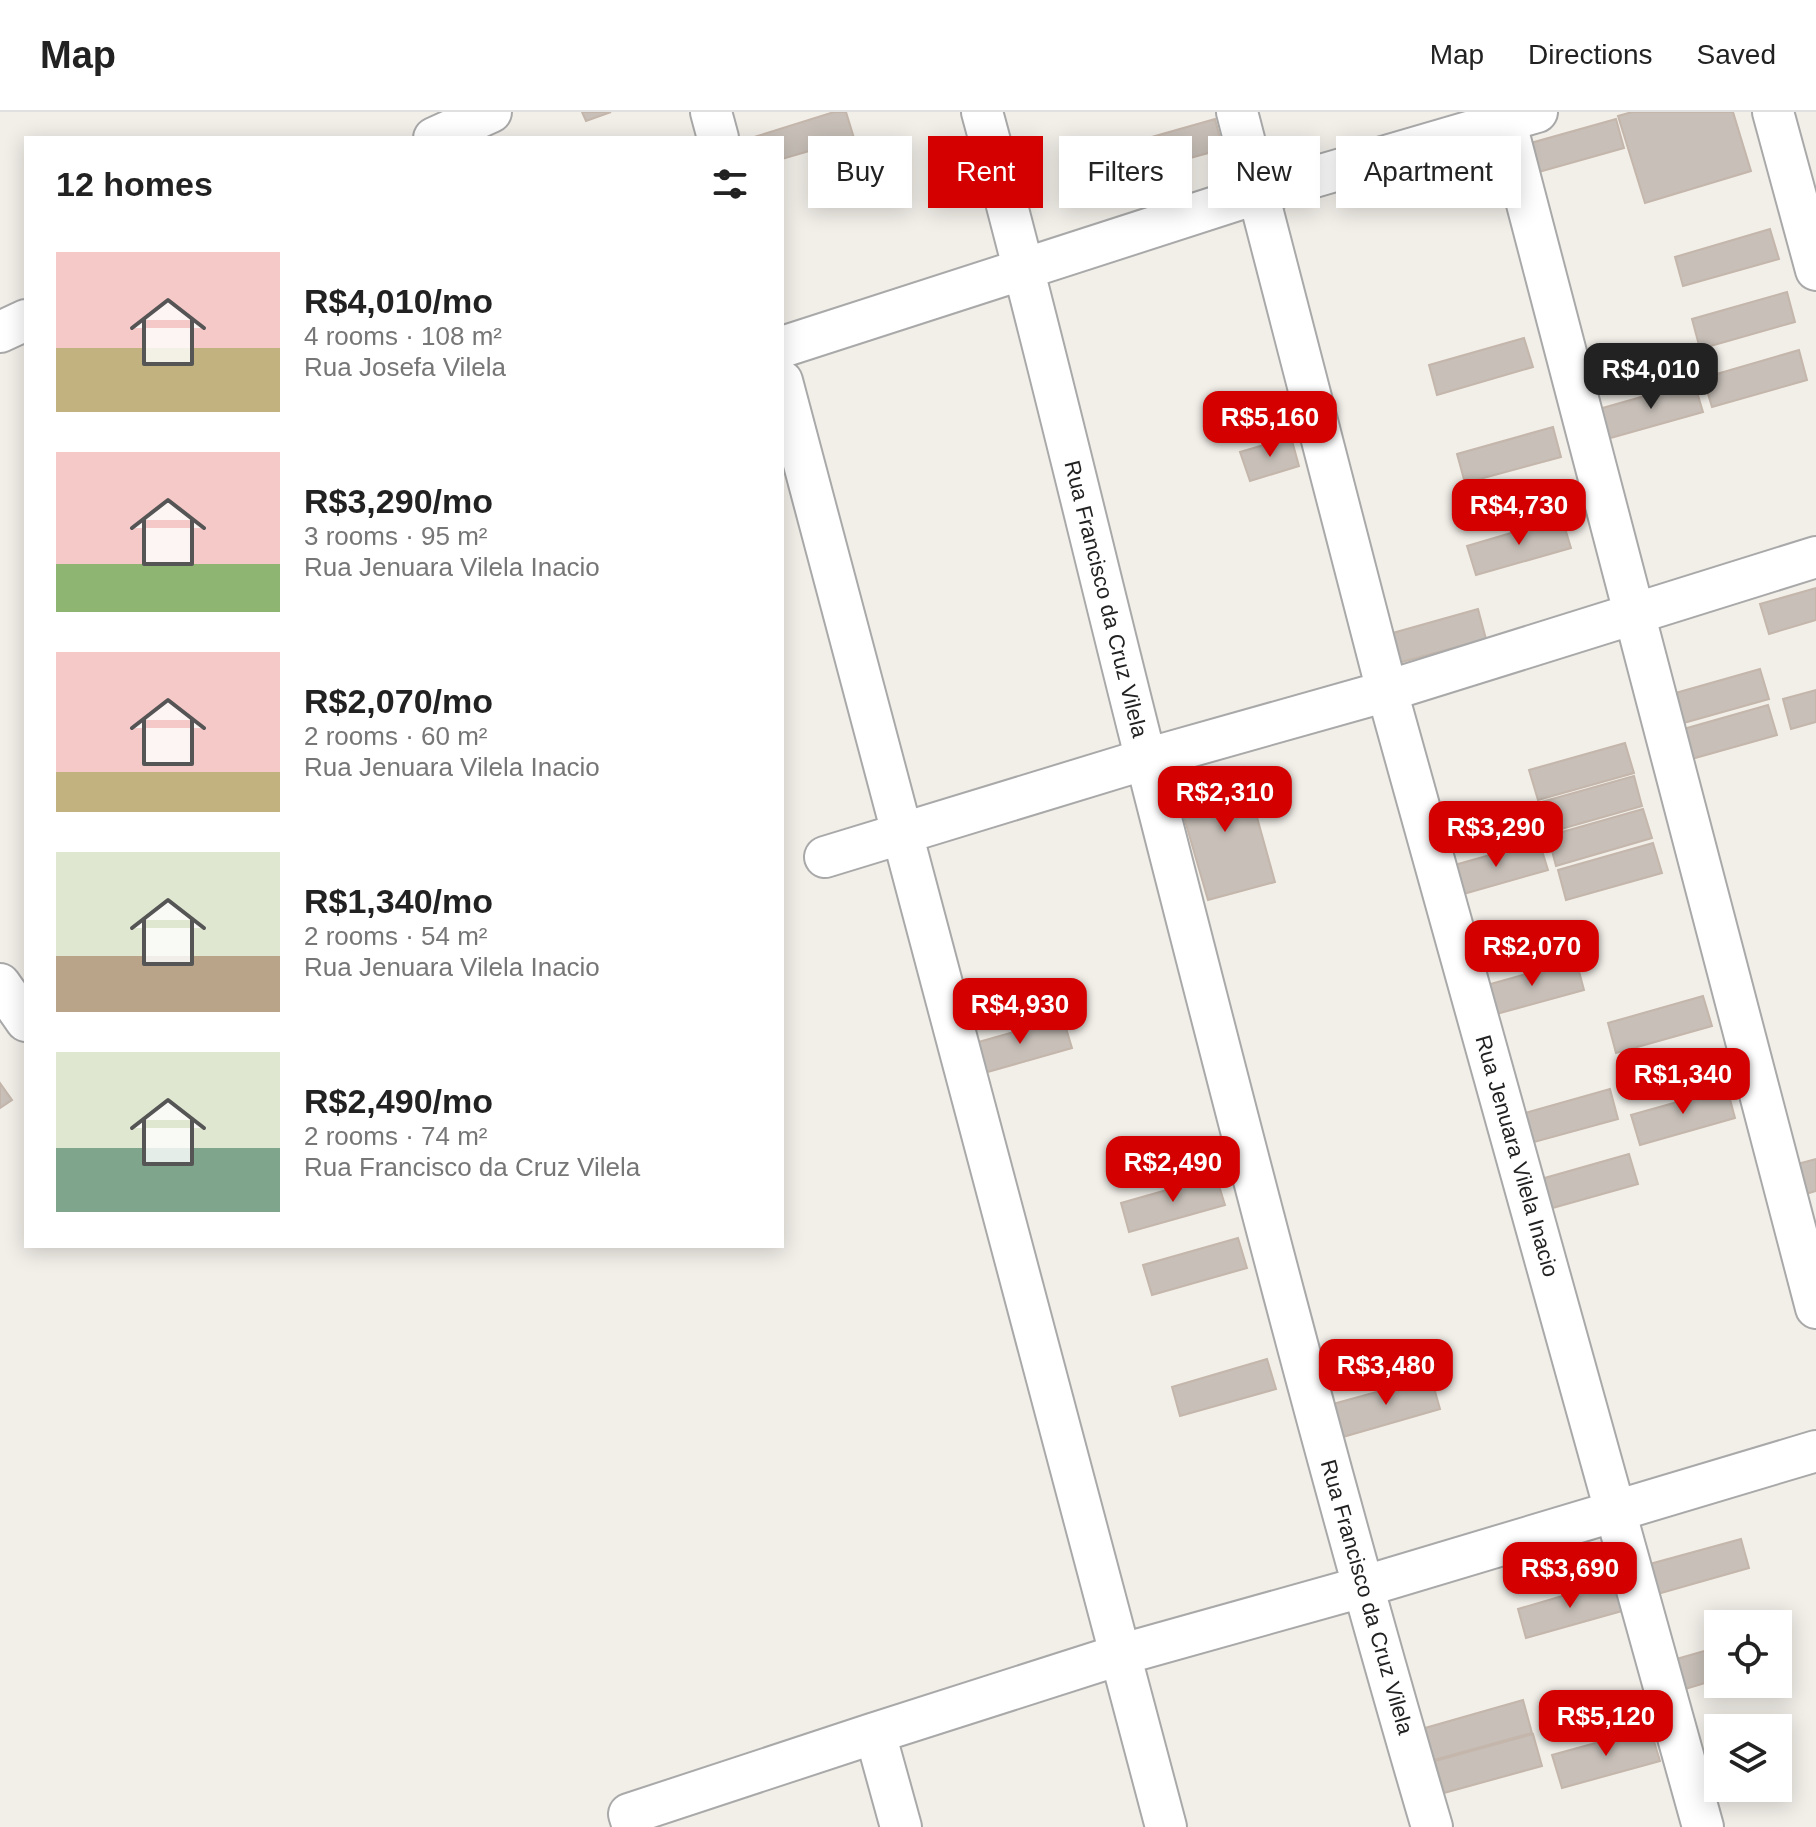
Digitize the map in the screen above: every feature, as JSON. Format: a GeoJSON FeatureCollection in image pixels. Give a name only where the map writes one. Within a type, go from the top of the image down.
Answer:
{"type":"FeatureCollection","features":[{"type":"Feature","properties":{"kind":"street"},"geometry":{"type":"LineString","coordinates":[[711,112],[717,136]]}},
{"type":"Feature","properties":{"kind":"street","name":"Rua Francisco da Cruz Vilela"},"geometry":{"type":"LineString","coordinates":[[982,112],[1025,266],[1146,759],[1362,1587],[1432,1827]]}},
{"type":"Feature","properties":{"kind":"street","name":"Rua Jenuara Vilela Inacio"},"geometry":{"type":"LineString","coordinates":[[1237,112],[1244,136]]}},
{"type":"Feature","properties":{"kind":"street"},"geometry":{"type":"LineString","coordinates":[[1773,112],[1816,270]]}},
{"type":"Feature","properties":{"kind":"street"},"geometry":{"type":"LineString","coordinates":[[1320,174],[1515,115],[1634,614],[1816,1308]]}},
{"type":"Feature","properties":{"kind":"street"},"geometry":{"type":"LineString","coordinates":[[784,346],[1211,208]]}},
{"type":"Feature","properties":{"kind":"street","name":"Rua Jenuara Vilela Inacio"},"geometry":{"type":"LineString","coordinates":[[1263,208],[1387,691],[1703,1827]]}},
{"type":"Feature","properties":{"kind":"street"},"geometry":{"type":"LineString","coordinates":[[0,332],[24,321]]}},
{"type":"Feature","properties":{"kind":"street"},"geometry":{"type":"LineString","coordinates":[[784,389],[1166,1827]]}},
{"type":"Feature","properties":{"kind":"street"},"geometry":{"type":"LineString","coordinates":[[825,857],[1146,759],[1387,691],[1816,557]]}},
{"type":"Feature","properties":{"kind":"street"},"geometry":{"type":"LineString","coordinates":[[0,984],[24,1018]]}},
{"type":"Feature","properties":{"kind":"street"},"geometry":{"type":"LineString","coordinates":[[633,1827],[629,1814],[1119,1655],[1362,1587],[1616,1508],[1816,1451]]}},
{"type":"Feature","properties":{"kind":"street"},"geometry":{"type":"LineString","coordinates":[[875,1733],[901,1827]]}},
{"type":"Feature","properties":{"kind":"building"},"geometry":{"type":"Polygon","coordinates":[[[582,112],[611,112],[586,121],[582,112]]]}},
{"type":"Feature","properties":{"kind":"building"},"geometry":{"type":"Polygon","coordinates":[[[834,112],[846,112],[853,136],[808,136],[808,151],[784,158],[784,136],[757,136],[834,112]]]}},
{"type":"Feature","properties":{"kind":"building"},"geometry":{"type":"Polygon","coordinates":[[[1632,112],[1733,112],[1751,171],[1645,203],[1618,116],[1632,112]]]}},
{"type":"Feature","properties":{"kind":"building"},"geometry":{"type":"Polygon","coordinates":[[[1215,119],[1220,136],[1208,136],[1208,153],[1192,157],[1192,136],[1155,136],[1215,119]]]}},
{"type":"Feature","properties":{"kind":"building"},"geometry":{"type":"Polygon","coordinates":[[[1616,119],[1624,148],[1528,175],[1521,146],[1616,119]]]}},
{"type":"Feature","properties":{"kind":"building"},"geometry":{"type":"Polygon","coordinates":[[[1770,229],[1779,259],[1683,286],[1675,257],[1770,229]]]}},
{"type":"Feature","properties":{"kind":"building"},"geometry":{"type":"Polygon","coordinates":[[[1787,292],[1795,322],[1700,349],[1692,319],[1787,292]]]}},
{"type":"Feature","properties":{"kind":"building"},"geometry":{"type":"Polygon","coordinates":[[[1524,338],[1533,367],[1437,395],[1429,365],[1524,338]]]}},
{"type":"Feature","properties":{"kind":"building"},"geometry":{"type":"Polygon","coordinates":[[[1799,350],[1807,380],[1712,407],[1703,378],[1799,350]]]}},
{"type":"Feature","properties":{"kind":"building"},"geometry":{"type":"Polygon","coordinates":[[[1694,382],[1703,412],[1607,439],[1599,409],[1694,382]]]}},
{"type":"Feature","properties":{"kind":"building"},"geometry":{"type":"Polygon","coordinates":[[[1553,427],[1561,457],[1465,483],[1457,454],[1553,427]]]}},
{"type":"Feature","properties":{"kind":"building"},"geometry":{"type":"Polygon","coordinates":[[[1291,437],[1299,466],[1250,481],[1240,452],[1291,437]]]}},
{"type":"Feature","properties":{"kind":"building"},"geometry":{"type":"Polygon","coordinates":[[[1562,518],[1571,548],[1476,575],[1467,546],[1562,518]]]}},
{"type":"Feature","properties":{"kind":"building"},"geometry":{"type":"Polygon","coordinates":[[[1816,588],[1816,620],[1769,634],[1760,604],[1816,588]]]}},
{"type":"Feature","properties":{"kind":"building"},"geometry":{"type":"Polygon","coordinates":[[[1478,609],[1486,639],[1391,665],[1382,636],[1478,609]]]}},
{"type":"Feature","properties":{"kind":"building"},"geometry":{"type":"Polygon","coordinates":[[[1760,669],[1769,699],[1673,726],[1665,696],[1760,669]]]}},
{"type":"Feature","properties":{"kind":"building"},"geometry":{"type":"Polygon","coordinates":[[[1816,690],[1816,722],[1791,729],[1783,699],[1816,690]]]}},
{"type":"Feature","properties":{"kind":"building"},"geometry":{"type":"Polygon","coordinates":[[[1768,705],[1777,735],[1681,762],[1673,732],[1768,705]]]}},
{"type":"Feature","properties":{"kind":"building"},"geometry":{"type":"Polygon","coordinates":[[[1625,743],[1634,773],[1538,800],[1529,770],[1625,743]]]}},
{"type":"Feature","properties":{"kind":"building"},"geometry":{"type":"Polygon","coordinates":[[[1243,767],[1275,882],[1208,900],[1175,786],[1243,767]]]}},
{"type":"Feature","properties":{"kind":"building"},"geometry":{"type":"Polygon","coordinates":[[[1634,776],[1642,806],[1547,833],[1538,803],[1634,776]]]}},
{"type":"Feature","properties":{"kind":"building"},"geometry":{"type":"Polygon","coordinates":[[[1643,809],[1652,838],[1556,866],[1548,836],[1643,809]]]}},
{"type":"Feature","properties":{"kind":"building"},"geometry":{"type":"Polygon","coordinates":[[[1539,841],[1548,870],[1453,897],[1444,868],[1539,841]]]}},
{"type":"Feature","properties":{"kind":"building"},"geometry":{"type":"Polygon","coordinates":[[[1653,843],[1662,873],[1566,900],[1558,870],[1653,843]]]}},
{"type":"Feature","properties":{"kind":"building"},"geometry":{"type":"Polygon","coordinates":[[[1576,960],[1584,990],[1489,1016],[1480,987],[1576,960]]]}},
{"type":"Feature","properties":{"kind":"building"},"geometry":{"type":"Polygon","coordinates":[[[1703,996],[1712,1026],[1616,1053],[1608,1023],[1703,996]]]}},
{"type":"Feature","properties":{"kind":"building"},"geometry":{"type":"Polygon","coordinates":[[[1063,1018],[1072,1048],[977,1075],[968,1045],[1063,1018]]]}},
{"type":"Feature","properties":{"kind":"building"},"geometry":{"type":"Polygon","coordinates":[[[0,1083],[12,1100],[0,1108],[0,1083]]]}},
{"type":"Feature","properties":{"kind":"building"},"geometry":{"type":"Polygon","coordinates":[[[1727,1088],[1735,1118],[1640,1145],[1631,1115],[1727,1088]]]}},
{"type":"Feature","properties":{"kind":"building"},"geometry":{"type":"Polygon","coordinates":[[[1610,1089],[1618,1119],[1523,1145],[1514,1116],[1610,1089]]]}},
{"type":"Feature","properties":{"kind":"building"},"geometry":{"type":"Polygon","coordinates":[[[1629,1154],[1638,1184],[1542,1211],[1534,1181],[1629,1154]]]}},
{"type":"Feature","properties":{"kind":"building"},"geometry":{"type":"Polygon","coordinates":[[[1816,1159],[1816,1191],[1799,1196],[1790,1166],[1816,1159]]]}},
{"type":"Feature","properties":{"kind":"building"},"geometry":{"type":"Polygon","coordinates":[[[1216,1176],[1225,1205],[1129,1232],[1121,1203],[1216,1176]]]}},
{"type":"Feature","properties":{"kind":"building"},"geometry":{"type":"Polygon","coordinates":[[[1238,1238],[1247,1268],[1152,1295],[1143,1265],[1238,1238]]]}},
{"type":"Feature","properties":{"kind":"building"},"geometry":{"type":"Polygon","coordinates":[[[1267,1359],[1276,1389],[1180,1416],[1172,1387],[1267,1359]]]}},
{"type":"Feature","properties":{"kind":"building"},"geometry":{"type":"Polygon","coordinates":[[[1431,1377],[1440,1409],[1343,1437],[1333,1404],[1431,1377]]]}},
{"type":"Feature","properties":{"kind":"building"},"geometry":{"type":"Polygon","coordinates":[[[1741,1539],[1749,1568],[1654,1595],[1646,1565],[1741,1539]]]}},
{"type":"Feature","properties":{"kind":"building"},"geometry":{"type":"Polygon","coordinates":[[[1613,1581],[1622,1611],[1526,1638],[1518,1609],[1613,1581]]]}},
{"type":"Feature","properties":{"kind":"building"},"geometry":{"type":"Polygon","coordinates":[[[1704,1651],[1704,1683],[1682,1690],[1673,1660],[1704,1651]]]}},
{"type":"Feature","properties":{"kind":"building"},"geometry":{"type":"Polygon","coordinates":[[[1523,1700],[1532,1733],[1434,1760],[1425,1728],[1523,1700]]]}},
{"type":"Feature","properties":{"kind":"building"},"geometry":{"type":"Polygon","coordinates":[[[1650,1728],[1660,1761],[1562,1788],[1552,1755],[1650,1728]]]}},
{"type":"Feature","properties":{"kind":"building"},"geometry":{"type":"Polygon","coordinates":[[[1533,1734],[1542,1766],[1444,1793],[1435,1761],[1533,1734]]]}}]}
